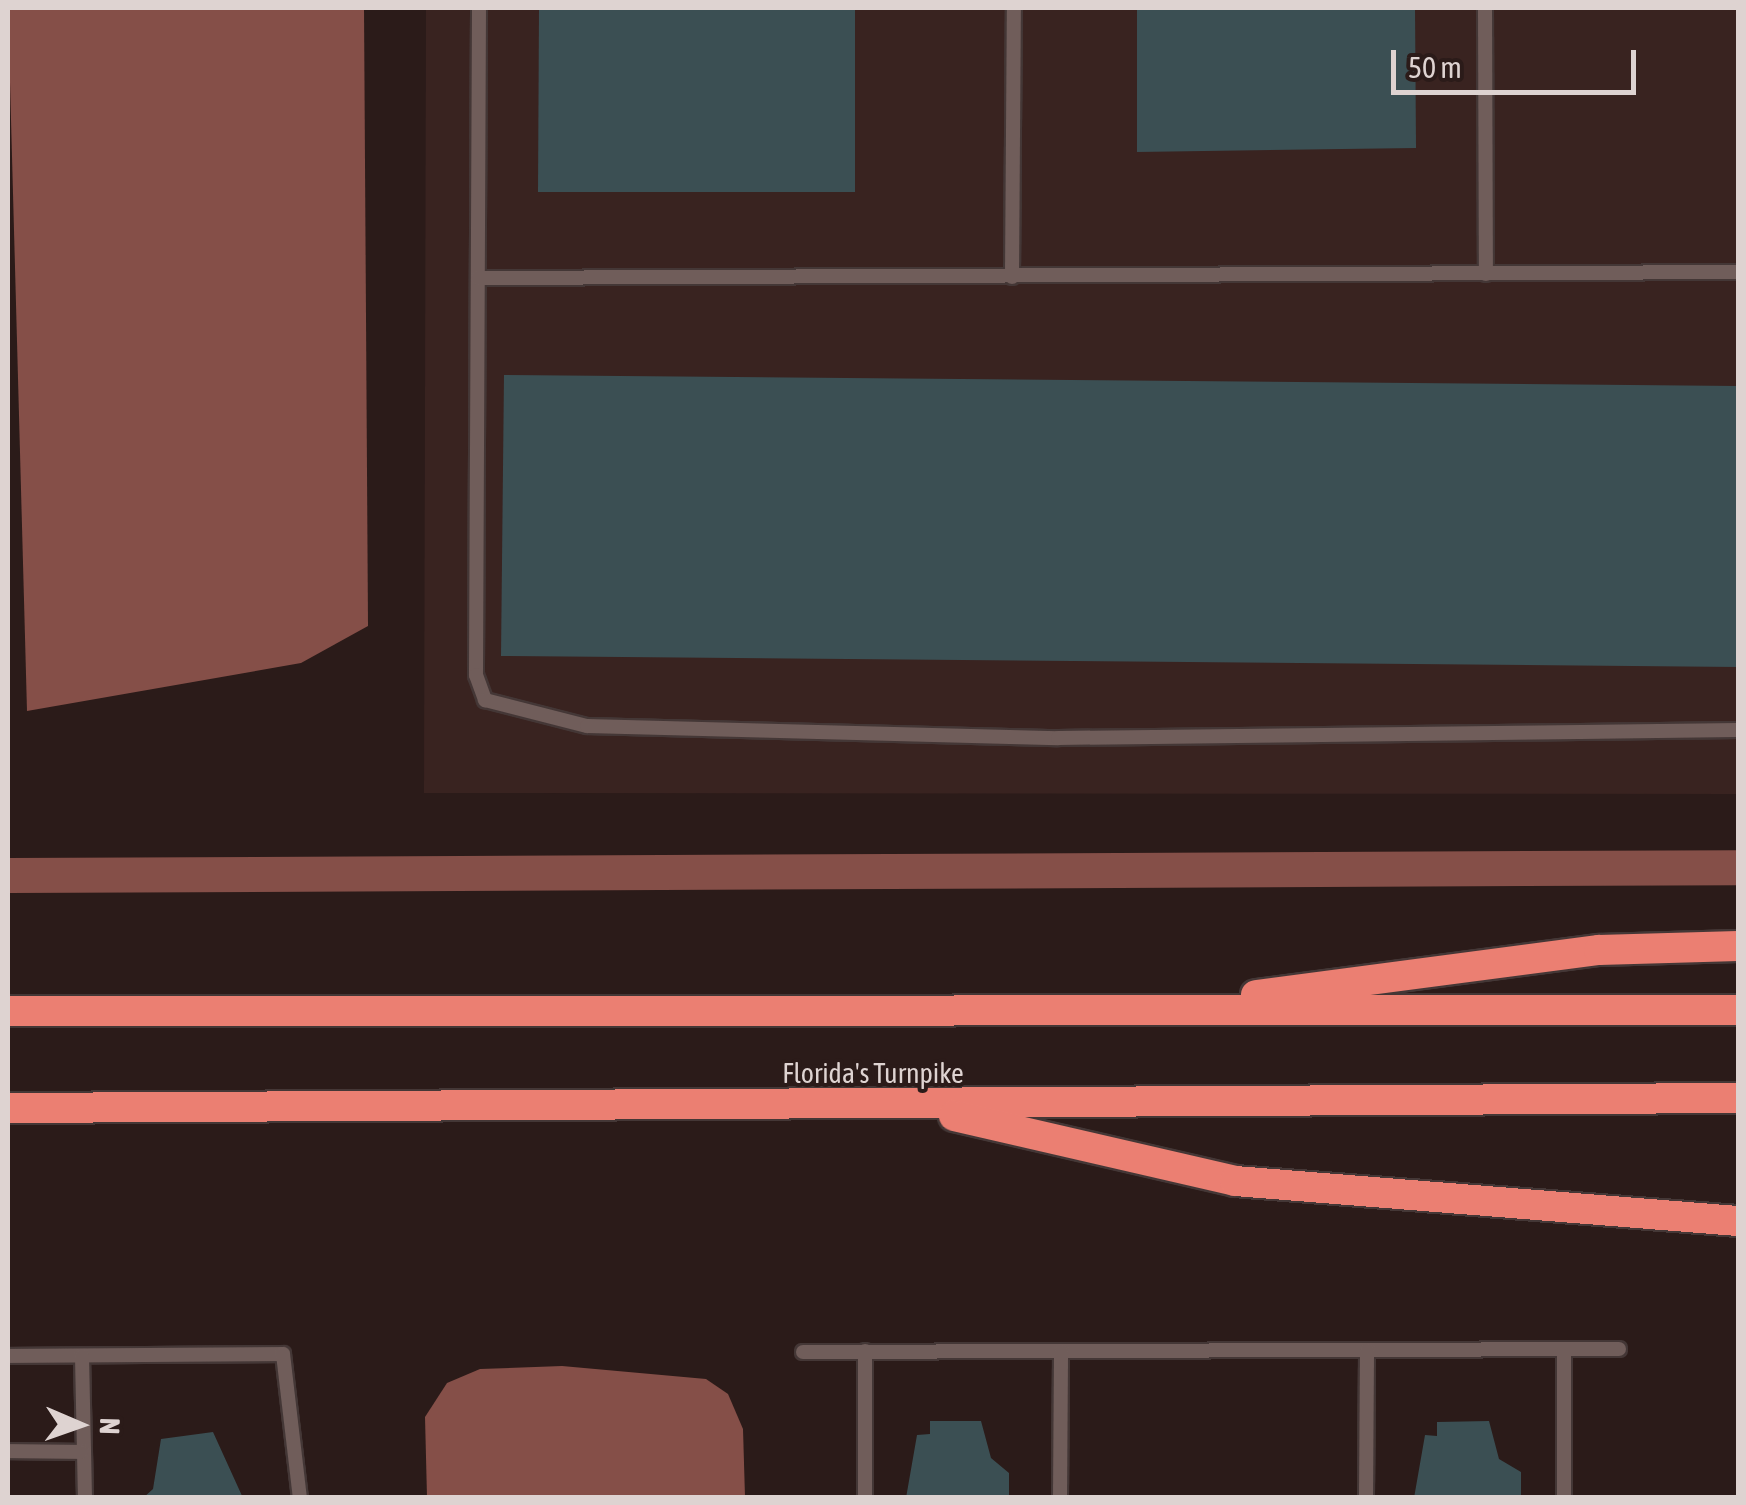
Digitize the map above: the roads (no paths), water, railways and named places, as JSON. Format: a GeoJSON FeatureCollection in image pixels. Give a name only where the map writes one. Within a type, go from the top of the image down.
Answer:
{"type":"FeatureCollection","features":[{"type":"Feature","properties":{"kind":"highway"},"geometry":{"type":"LineString","coordinates":[[1134,1011],[1599,950],[1738,946]]}},
{"type":"Feature","properties":{"kind":"highway"},"geometry":{"type":"LineString","coordinates":[[8,1011],[1738,1010]]}},
{"type":"Feature","properties":{"kind":"highway","name":"Florida's Turnpike"},"geometry":{"type":"LineString","coordinates":[[8,1108],[1738,1098]]}},
{"type":"Feature","properties":{"kind":"highway"},"geometry":{"type":"LineString","coordinates":[[907,1105],[1235,1181],[1738,1221]]}},
{"type":"Feature","properties":{"kind":"lane"},"geometry":{"type":"LineString","coordinates":[[479,8],[476,675],[485,700],[586,726],[1058,738],[1738,730]]}},
{"type":"Feature","properties":{"kind":"lane"},"geometry":{"type":"LineString","coordinates":[[1012,278],[1014,8]]}},
{"type":"Feature","properties":{"kind":"lane"},"geometry":{"type":"LineString","coordinates":[[1485,8],[1486,274]]}},
{"type":"Feature","properties":{"kind":"lane"},"geometry":{"type":"LineString","coordinates":[[478,278],[1738,272]]}},
{"type":"Feature","properties":{"kind":"lane"},"geometry":{"type":"LineString","coordinates":[[1564,1349],[1564,1498]]}},
{"type":"Feature","properties":{"kind":"lane"},"geometry":{"type":"LineString","coordinates":[[803,1352],[1619,1349]]}},
{"type":"Feature","properties":{"kind":"lane"},"geometry":{"type":"LineString","coordinates":[[1366,1498],[1367,1350]]}},
{"type":"Feature","properties":{"kind":"lane"},"geometry":{"type":"LineString","coordinates":[[1060,1498],[1061,1351]]}},
{"type":"Feature","properties":{"kind":"lane"},"geometry":{"type":"LineString","coordinates":[[865,1352],[865,1498]]}},
{"type":"Feature","properties":{"kind":"lane"},"geometry":{"type":"LineString","coordinates":[[8,1356],[283,1354],[300,1498]]}},
{"type":"Feature","properties":{"kind":"lane"},"geometry":{"type":"LineString","coordinates":[[82,1356],[81,1452],[85,1498]]}},
{"type":"Feature","properties":{"kind":"lane"},"geometry":{"type":"LineString","coordinates":[[8,1452],[81,1452]]}},
{"type":"Feature","properties":{"kind":"waterway"},"geometry":{"type":"LineString","coordinates":[[8,875],[1738,867]]}}]}
